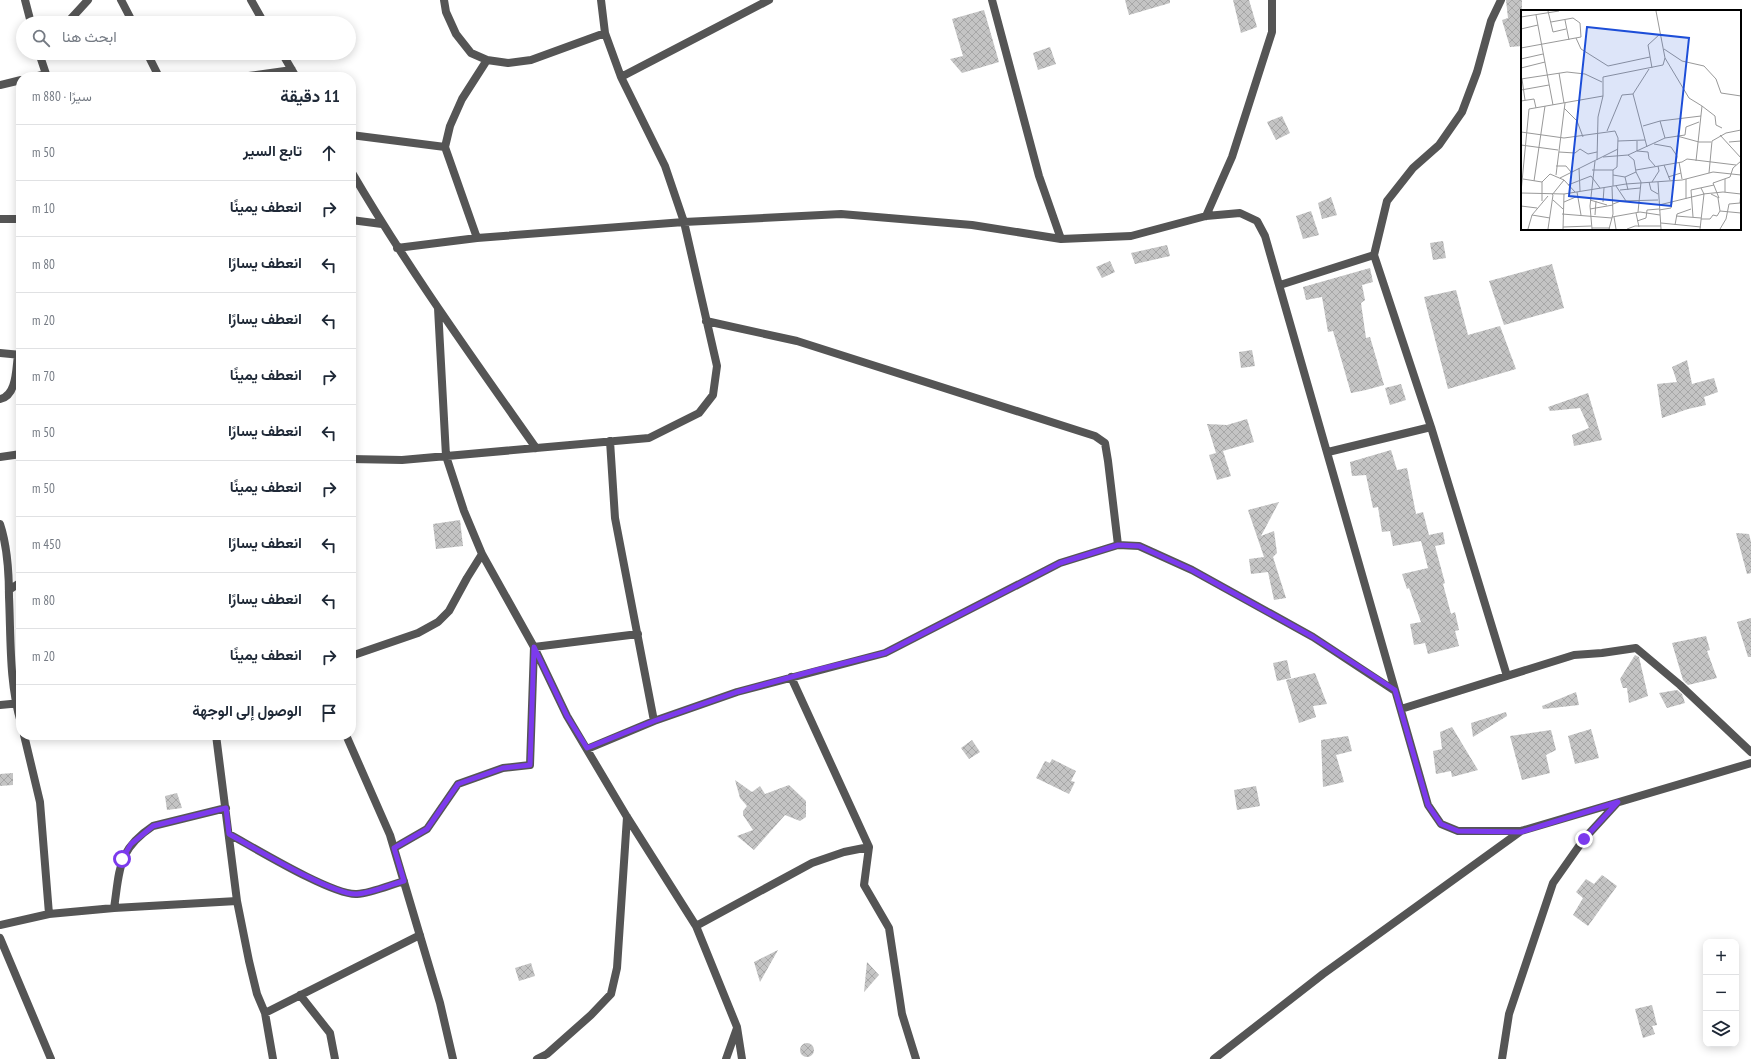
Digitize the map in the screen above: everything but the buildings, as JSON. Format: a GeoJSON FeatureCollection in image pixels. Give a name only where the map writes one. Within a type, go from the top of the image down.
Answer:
{"type":"FeatureCollection","features":[{"type":"Feature","properties":{"kind":"street"},"geometry":{"type":"LineString","coordinates":[[25,0],[29,16]]}},
{"type":"Feature","properties":{"kind":"street"},"geometry":{"type":"LineString","coordinates":[[73,16],[88,0]]}},
{"type":"Feature","properties":{"kind":"street"},"geometry":{"type":"LineString","coordinates":[[121,0],[129,16]]}},
{"type":"Feature","properties":{"kind":"street"},"geometry":{"type":"LineString","coordinates":[[250,0],[260,16]]}},
{"type":"Feature","properties":{"kind":"street"},"geometry":{"type":"LineString","coordinates":[[444,0],[446,12],[456,34],[471,52],[487,60],[508,62],[531,60],[605,33]]}},
{"type":"Feature","properties":{"kind":"street"},"geometry":{"type":"LineString","coordinates":[[356,459],[402,460],[649,438],[700,413],[713,395],[717,366],[684,222],[665,166],[621,77],[605,33],[601,0]]}},
{"type":"Feature","properties":{"kind":"street"},"geometry":{"type":"LineString","coordinates":[[621,77],[769,0]]}},
{"type":"Feature","properties":{"kind":"street"},"geometry":{"type":"LineString","coordinates":[[992,0],[1039,176],[1061,239]]}},
{"type":"Feature","properties":{"kind":"street"},"geometry":{"type":"LineString","coordinates":[[1206,216],[1234,151],[1272,32],[1272,0]]}},
{"type":"Feature","properties":{"kind":"street"},"geometry":{"type":"LineString","coordinates":[[1501,0],[1491,20],[1477,72],[1462,112],[1439,145],[1413,168],[1387,201],[1374,255],[1431,427],[1507,676]]}},
{"type":"Feature","properties":{"kind":"street"},"geometry":{"type":"LineString","coordinates":[[42,60],[45,72]]}},
{"type":"Feature","properties":{"kind":"street"},"geometry":{"type":"LineString","coordinates":[[150,60],[156,72]]}},
{"type":"Feature","properties":{"kind":"street"},"geometry":{"type":"LineString","coordinates":[[286,60],[293,72]]}},
{"type":"Feature","properties":{"kind":"street"},"geometry":{"type":"LineString","coordinates":[[477,238],[445,147],[450,126],[462,99],[487,60]]}},
{"type":"Feature","properties":{"kind":"street"},"geometry":{"type":"LineString","coordinates":[[0,85],[16,81]]}},
{"type":"Feature","properties":{"kind":"street"},"geometry":{"type":"LineString","coordinates":[[356,136],[445,147]]}},
{"type":"Feature","properties":{"kind":"street"},"geometry":{"type":"LineString","coordinates":[[356,180],[397,248],[536,448]]}},
{"type":"Feature","properties":{"kind":"street"},"geometry":{"type":"LineString","coordinates":[[397,248],[477,238],[684,222],[841,214],[972,225],[1061,239],[1131,236],[1206,216],[1240,213],[1257,221],[1265,236],[1428,805],[1441,824],[1458,831],[1521,832],[1751,763]]}},
{"type":"Feature","properties":{"kind":"street"},"geometry":{"type":"LineString","coordinates":[[0,219],[16,218]]}},
{"type":"Feature","properties":{"kind":"street"},"geometry":{"type":"LineString","coordinates":[[356,221],[382,224]]}},
{"type":"Feature","properties":{"kind":"street"},"geometry":{"type":"LineString","coordinates":[[1280,285],[1374,255]]}},
{"type":"Feature","properties":{"kind":"street"},"geometry":{"type":"LineString","coordinates":[[438,308],[446,456],[464,511],[482,554],[534,647],[567,716],[627,817],[696,926],[737,1027],[742,1059]]}},
{"type":"Feature","properties":{"kind":"street"},"geometry":{"type":"LineString","coordinates":[[706,321],[797,341],[1095,436],[1105,443],[1118,545]]}},
{"type":"Feature","properties":{"kind":"street"},"geometry":{"type":"LineString","coordinates":[[0,353],[16,355]]}},
{"type":"Feature","properties":{"kind":"street"},"geometry":{"type":"LineString","coordinates":[[0,399],[4,398],[10,392],[14,384],[16,372]]}},
{"type":"Feature","properties":{"kind":"street"},"geometry":{"type":"LineString","coordinates":[[1328,452],[1431,427]]}},
{"type":"Feature","properties":{"kind":"street"},"geometry":{"type":"LineString","coordinates":[[610,441],[615,518],[654,721]]}},
{"type":"Feature","properties":{"kind":"street"},"geometry":{"type":"LineString","coordinates":[[0,457],[16,455]]}},
{"type":"Feature","properties":{"kind":"street"},"geometry":{"type":"LineString","coordinates":[[0,524],[8,561],[11,667],[16,693]]}},
{"type":"Feature","properties":{"kind":"street"},"geometry":{"type":"LineString","coordinates":[[587,748],[654,721],[737,692],[885,653],[1060,563],[1118,545],[1139,546],[1192,570],[1313,637],[1395,690]]}},
{"type":"Feature","properties":{"kind":"street"},"geometry":{"type":"LineString","coordinates":[[356,654],[418,632],[438,622],[449,611],[482,554]]}},
{"type":"Feature","properties":{"kind":"street"},"geometry":{"type":"LineString","coordinates":[[9,590],[16,585]]}},
{"type":"Feature","properties":{"kind":"street"},"geometry":{"type":"LineString","coordinates":[[534,647],[638,634]]}},
{"type":"Feature","properties":{"kind":"street"},"geometry":{"type":"LineString","coordinates":[[394,848],[427,829],[458,784],[503,768],[530,765],[534,647]]}},
{"type":"Feature","properties":{"kind":"street"},"geometry":{"type":"LineString","coordinates":[[1401,709],[1574,656],[1636,648],[1680,685],[1751,752]]}},
{"type":"Feature","properties":{"kind":"street"},"geometry":{"type":"LineString","coordinates":[[792,677],[869,847],[864,885],[889,928],[902,1014],[916,1059]]}},
{"type":"Feature","properties":{"kind":"street"},"geometry":{"type":"LineString","coordinates":[[0,705],[16,703]]}},
{"type":"Feature","properties":{"kind":"street"},"geometry":{"type":"LineString","coordinates":[[25,740],[40,802],[49,914]]}},
{"type":"Feature","properties":{"kind":"street"},"geometry":{"type":"LineString","coordinates":[[217,740],[237,901],[249,962],[264,1013],[273,1059]]}},
{"type":"Feature","properties":{"kind":"street"},"geometry":{"type":"LineString","coordinates":[[348,740],[390,834],[440,1003],[453,1059]]}},
{"type":"Feature","properties":{"kind":"street"},"geometry":{"type":"LineString","coordinates":[[1502,1059],[1509,1014],[1553,882],[1584,839],[1618,802]]}},
{"type":"Feature","properties":{"kind":"street"},"geometry":{"type":"LineString","coordinates":[[114,908],[122,859],[131,844],[143,833],[153,826],[226,808]]}},
{"type":"Feature","properties":{"kind":"street"},"geometry":{"type":"LineString","coordinates":[[538,1059],[547,1054],[591,1015],[611,994],[617,968],[627,817]]}},
{"type":"Feature","properties":{"kind":"street"},"geometry":{"type":"LineString","coordinates":[[1214,1059],[1323,974],[1521,832]]}},
{"type":"Feature","properties":{"kind":"street"},"geometry":{"type":"LineString","coordinates":[[229,834],[291,868],[346,893],[357,894],[404,881]]}},
{"type":"Feature","properties":{"kind":"street"},"geometry":{"type":"LineString","coordinates":[[696,926],[812,863],[844,852],[869,847]]}},
{"type":"Feature","properties":{"kind":"street"},"geometry":{"type":"LineString","coordinates":[[0,925],[49,914],[114,908],[237,901]]}},
{"type":"Feature","properties":{"kind":"street"},"geometry":{"type":"LineString","coordinates":[[264,1013],[420,934]]}},
{"type":"Feature","properties":{"kind":"street"},"geometry":{"type":"LineString","coordinates":[[0,938],[51,1059]]}},
{"type":"Feature","properties":{"kind":"street"},"geometry":{"type":"LineString","coordinates":[[300,995],[330,1033],[335,1059]]}},
{"type":"Feature","properties":{"kind":"street"},"geometry":{"type":"LineString","coordinates":[[726,1059],[737,1027]]}},
{"type":"Feature","properties":{"kind":"route"},"geometry":{"type":"LineString","coordinates":[[122,859],[131,844],[153,826],[226,808],[229,834],[291,868],[326,885],[346,893],[357,894],[404,881],[394,848],[427,829],[458,784],[503,768],[530,765],[534,647],[567,716],[587,748],[654,721],[737,692],[885,653],[1060,563],[1118,545],[1139,546],[1192,570],[1313,637],[1395,690],[1428,805],[1441,824],[1458,831],[1521,832],[1618,802],[1584,839]]}}]}
